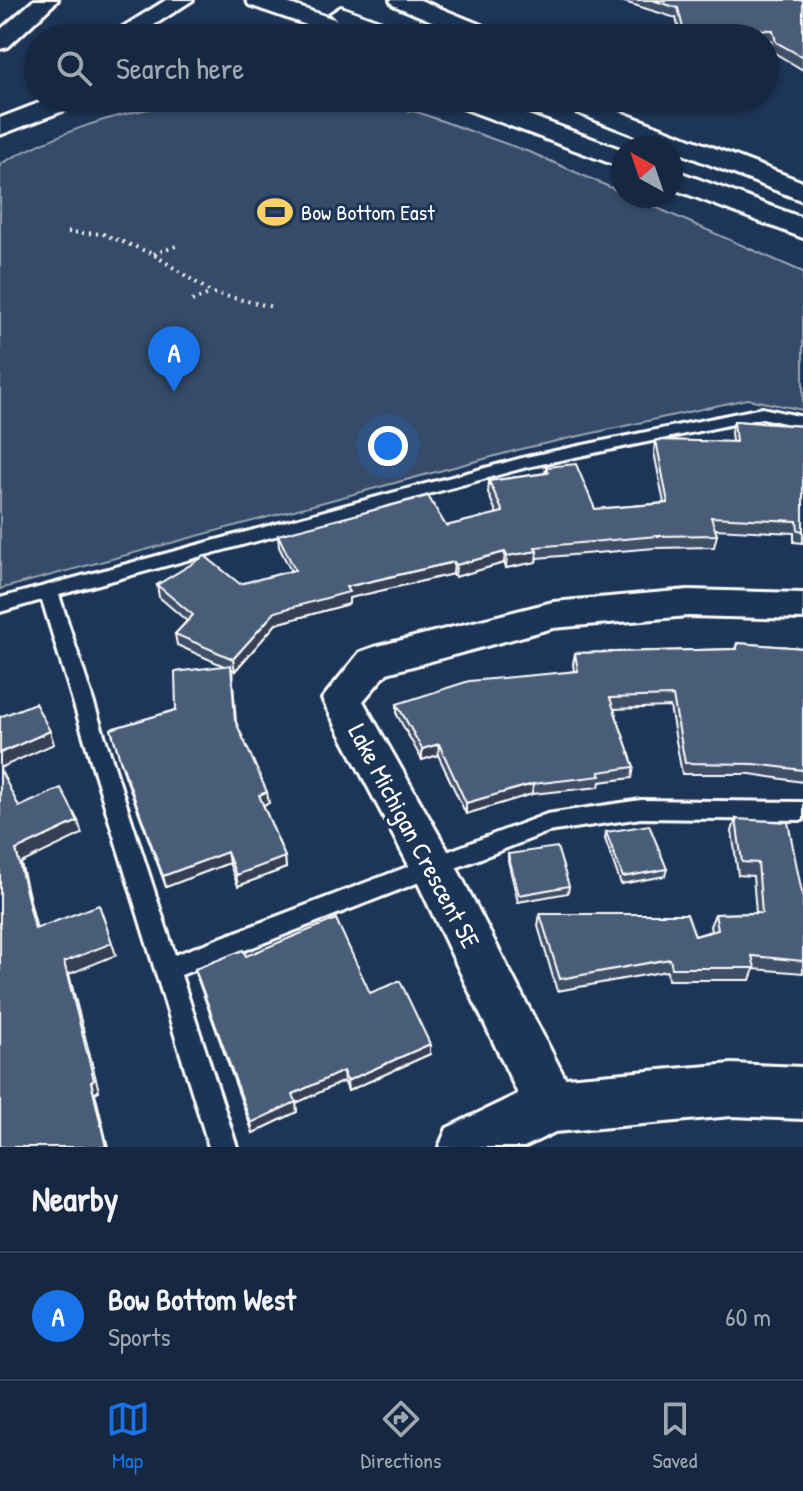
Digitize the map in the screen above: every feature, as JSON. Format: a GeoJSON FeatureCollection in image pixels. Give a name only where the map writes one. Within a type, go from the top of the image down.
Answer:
{"type":"FeatureCollection","features":[{"type":"Feature","properties":{"kind":"highway"},"geometry":{"type":"LineString","coordinates":[[0,21],[21,0]]}},
{"type":"Feature","properties":{"kind":"highway"},"geometry":{"type":"LineString","coordinates":[[0,42],[47,0]]}},
{"type":"Feature","properties":{"kind":"highway"},"geometry":{"type":"LineString","coordinates":[[141,24],[182,0]]}},
{"type":"Feature","properties":{"kind":"highway"},"geometry":{"type":"LineString","coordinates":[[257,0],[326,24]]}},
{"type":"Feature","properties":{"kind":"highway"},"geometry":{"type":"LineString","coordinates":[[290,0],[341,14]]}},
{"type":"Feature","properties":{"kind":"highway"},"geometry":{"type":"LineString","coordinates":[[310,0],[367,24]]}},
{"type":"Feature","properties":{"kind":"highway"},"geometry":{"type":"LineString","coordinates":[[401,0],[459,24]]}},
{"type":"Feature","properties":{"kind":"highway"},"geometry":{"type":"LineString","coordinates":[[0,106],[24,92]]}},
{"type":"Feature","properties":{"kind":"highway"},"geometry":{"type":"LineString","coordinates":[[0,127],[39,112]]}},
{"type":"Feature","properties":{"kind":"highway"},"geometry":{"type":"LineString","coordinates":[[495,112],[611,155]]}},
{"type":"Feature","properties":{"kind":"highway"},"geometry":{"type":"LineString","coordinates":[[558,112],[617,136]]}},
{"type":"Feature","properties":{"kind":"highway"},"geometry":{"type":"LineString","coordinates":[[597,112],[803,192]]}},
{"type":"Feature","properties":{"kind":"highway"},"geometry":{"type":"LineString","coordinates":[[691,120],[803,171]]}},
{"type":"Feature","properties":{"kind":"highway"},"geometry":{"type":"LineString","coordinates":[[683,163],[803,213]]}},
{"type":"Feature","properties":{"kind":"highway"},"geometry":{"type":"LineString","coordinates":[[683,183],[803,229]]}},
{"type":"Feature","properties":{"kind":"street","name":"Lake Michigan Crescent SE"},"geometry":{"type":"LineString","coordinates":[[551,1106],[432,865],[342,699],[374,662],[553,615],[688,603],[803,606]]}},
{"type":"Feature","properties":{"kind":"street"},"geometry":{"type":"LineString","coordinates":[[466,1147],[551,1106],[732,1090],[803,1093]]}},
{"type":"Feature","properties":{"kind":"lane"},"geometry":{"type":"LineString","coordinates":[[0,605],[526,462],[762,413],[803,422]]}},
{"type":"Feature","properties":{"kind":"lane"},"geometry":{"type":"LineString","coordinates":[[49,592],[223,1147]]}},
{"type":"Feature","properties":{"kind":"lane"},"geometry":{"type":"LineString","coordinates":[[166,970],[547,823],[641,809],[746,807],[803,811]]}},
{"type":"Feature","properties":{"kind":"path"},"geometry":{"type":"LineString","coordinates":[[68,232],[103,234],[153,254],[212,293],[273,307]]}},
{"type":"Feature","properties":{"kind":"path"},"geometry":{"type":"LineString","coordinates":[[153,254],[179,245]]}},
{"type":"Feature","properties":{"kind":"path"},"geometry":{"type":"LineString","coordinates":[[192,301],[212,293]]}},
{"type":"Feature","properties":{"kind":"shaded area"},"geometry":{"type":"Polygon","coordinates":[[[137,112],[417,112],[532,153],[611,188],[611,208],[657,208],[803,272],[803,410],[747,399],[525,448],[0,589],[0,164],[87,125],[137,112]]]}},
{"type":"Feature","properties":{"kind":"building"},"geometry":{"type":"Polygon","coordinates":[[[652,0],[803,0],[803,57],[779,44],[779,24],[682,24],[678,8],[652,0]]]}},
{"type":"Feature","properties":{"kind":"building"},"geometry":{"type":"Polygon","coordinates":[[[734,421],[803,426],[803,531],[798,530],[797,521],[711,517],[717,535],[657,536],[535,547],[537,551],[507,556],[505,552],[456,565],[454,562],[346,587],[349,592],[275,612],[233,659],[175,634],[193,615],[157,585],[205,556],[240,584],[295,570],[278,535],[428,496],[446,526],[503,512],[489,481],[548,473],[546,467],[576,464],[595,509],[668,503],[656,440],[736,442],[734,421]]]}},
{"type":"Feature","properties":{"kind":"building"},"geometry":{"type":"Polygon","coordinates":[[[737,643],[803,648],[803,770],[754,764],[685,763],[673,696],[610,698],[634,767],[599,772],[601,776],[533,784],[466,803],[439,744],[422,749],[397,704],[469,681],[578,671],[575,653],[737,649],[737,643]]]}},
{"type":"Feature","properties":{"kind":"building"},"geometry":{"type":"Polygon","coordinates":[[[231,665],[235,720],[267,792],[259,795],[285,857],[236,875],[227,852],[163,876],[111,729],[176,710],[175,672],[231,665]]]}},
{"type":"Feature","properties":{"kind":"building"},"geometry":{"type":"Polygon","coordinates":[[[35,703],[50,731],[0,753],[0,717],[35,703]]]}},
{"type":"Feature","properties":{"kind":"building"},"geometry":{"type":"Polygon","coordinates":[[[0,769],[19,807],[61,788],[78,821],[16,850],[35,929],[99,905],[112,943],[64,962],[94,1080],[91,1082],[106,1147],[0,1147],[0,769]]]}},
{"type":"Feature","properties":{"kind":"building"},"geometry":{"type":"Polygon","coordinates":[[[736,819],[788,822],[803,898],[803,961],[752,956],[755,968],[672,968],[670,959],[560,979],[540,914],[687,914],[695,936],[718,930],[715,914],[762,913],[758,863],[742,862],[736,819]]]}},
{"type":"Feature","properties":{"kind":"building"},"geometry":{"type":"Polygon","coordinates":[[[649,825],[667,869],[623,877],[606,832],[649,825]]]}},
{"type":"Feature","properties":{"kind":"building"},"geometry":{"type":"Polygon","coordinates":[[[557,847],[569,886],[519,895],[508,854],[557,847]]]}},
{"type":"Feature","properties":{"kind":"building"},"geometry":{"type":"Polygon","coordinates":[[[336,919],[370,993],[400,981],[430,1044],[347,1081],[343,1071],[293,1094],[296,1102],[251,1123],[195,969],[243,950],[246,956],[336,919]]]}},
{"type":"Feature","properties":{"kind":"place","name":"Bow Bottom East"},"geometry":{"type":"Point","coordinates":[275,212]}},
{"type":"Feature","properties":{"kind":"place","name":"Bow Bottom West"},"geometry":{"type":"Point","coordinates":[174,392]}}]}
